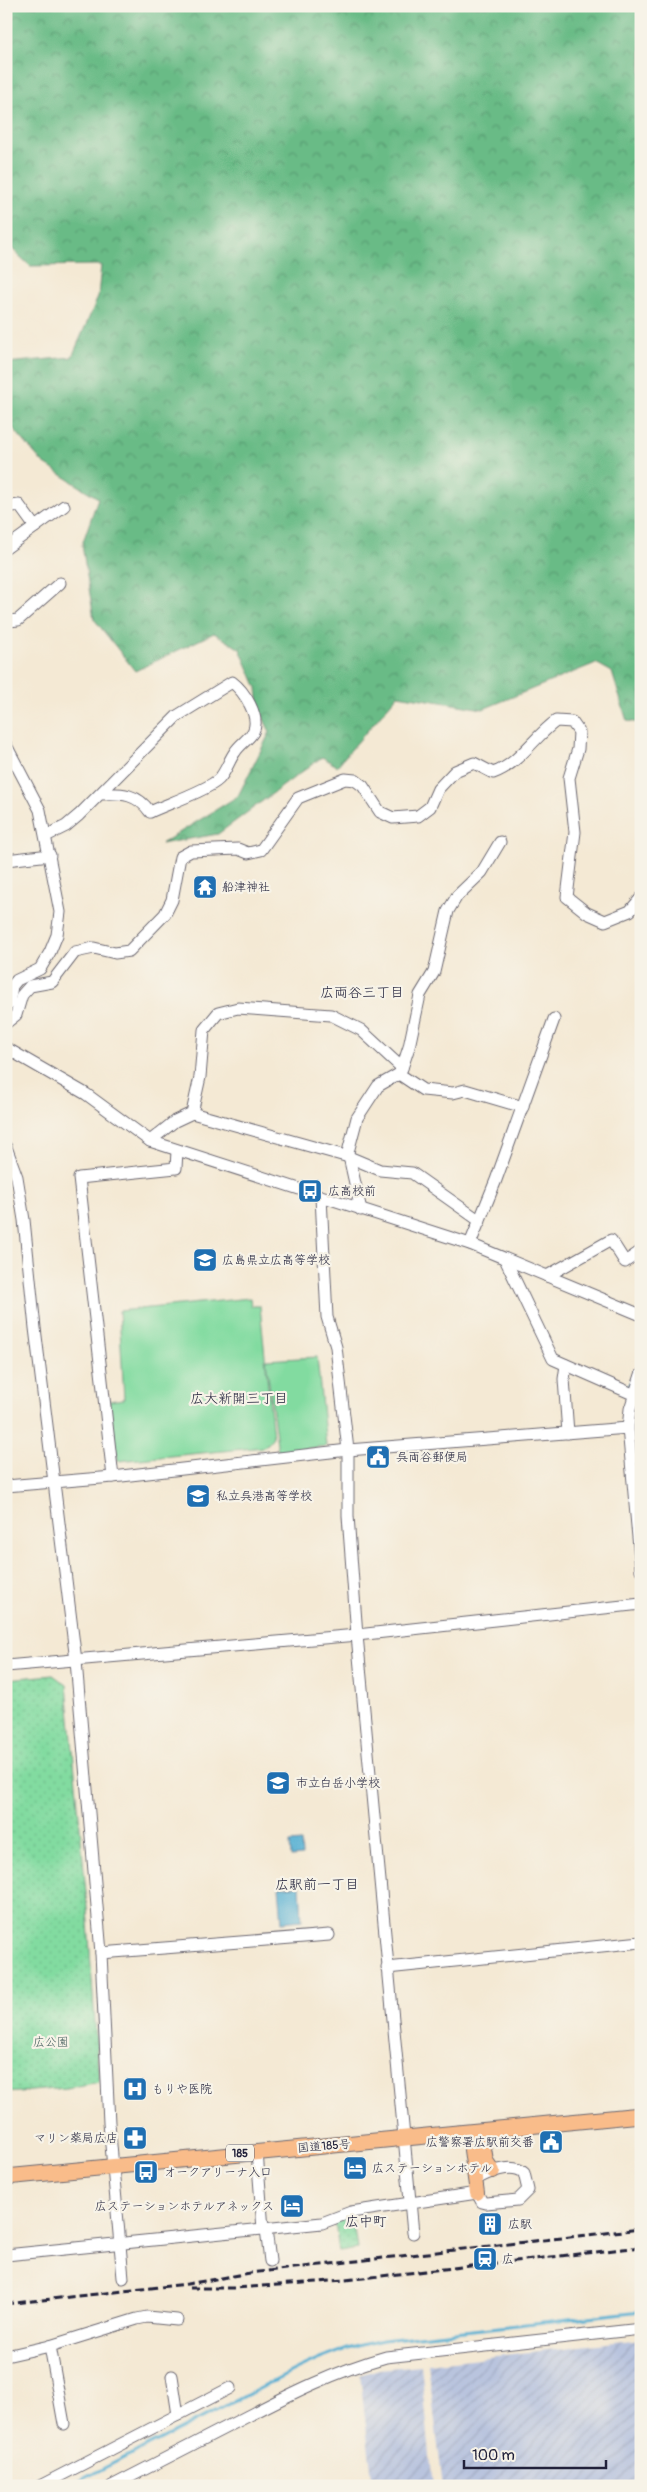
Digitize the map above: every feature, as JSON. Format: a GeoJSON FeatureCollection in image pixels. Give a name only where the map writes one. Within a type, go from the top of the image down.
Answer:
{"type":"FeatureCollection","features":[{"type":"Feature","properties":{"kind":"highway","name":"国道185号"},"geometry":{"type":"LineString","coordinates":[[6,2176],[474,2133],[641,2115]]}},
{"type":"Feature","properties":{"kind":"main road"},"geometry":{"type":"LineString","coordinates":[[474,2133],[484,2148],[486,2161],[492,2171]]}},
{"type":"Feature","properties":{"kind":"main road"},"geometry":{"type":"LineString","coordinates":[[474,2133],[471,2150],[476,2186]]}},
{"type":"Feature","properties":{"kind":"street"},"geometry":{"type":"LineString","coordinates":[[6,507],[19,505],[35,527]]}},
{"type":"Feature","properties":{"kind":"street"},"geometry":{"type":"LineString","coordinates":[[6,548],[64,506]]}},
{"type":"Feature","properties":{"kind":"street"},"geometry":{"type":"LineString","coordinates":[[6,619],[10,621],[18,620],[60,584]]}},
{"type":"Feature","properties":{"kind":"street"},"geometry":{"type":"LineString","coordinates":[[46,836],[66,826],[86,805],[102,794],[113,779],[177,716],[232,682],[243,693],[252,712],[254,730],[236,751],[219,779],[180,800],[150,812],[136,798],[123,793],[102,794]]}},
{"type":"Feature","properties":{"kind":"street"},"geometry":{"type":"LineString","coordinates":[[6,1023],[16,1015],[22,995],[30,986],[52,982],[75,952],[94,948],[115,953],[129,951],[165,914],[172,900],[180,857],[191,851],[238,849],[248,853],[261,850],[298,798],[345,779],[355,780],[363,786],[380,812],[393,818],[418,816],[430,807],[438,789],[455,772],[474,763],[493,773],[506,769],[544,730],[556,721],[572,722],[579,732],[578,749],[569,778],[575,832],[567,897],[587,914],[605,921],[630,911],[641,898]]}},
{"type":"Feature","properties":{"kind":"street"},"geometry":{"type":"LineString","coordinates":[[6,745],[40,810],[60,912],[57,935],[40,969],[17,980],[12,986],[9,1004],[6,1006]]}},
{"type":"Feature","properties":{"kind":"street"},"geometry":{"type":"LineString","coordinates":[[361,1210],[348,1152],[357,1118],[378,1086],[400,1071],[409,1047],[420,995],[434,972],[448,911],[457,896],[482,872],[500,842]]}},
{"type":"Feature","properties":{"kind":"street"},"geometry":{"type":"LineString","coordinates":[[6,860],[50,855]]}},
{"type":"Feature","properties":{"kind":"street"},"geometry":{"type":"LineString","coordinates":[[192,1113],[200,1077],[204,1030],[218,1013],[238,1008],[331,1015],[361,1030],[400,1071],[422,1090],[453,1093],[465,1090],[523,1107]]}},
{"type":"Feature","properties":{"kind":"street"},"geometry":{"type":"LineString","coordinates":[[470,1244],[523,1107],[554,1019]]}},
{"type":"Feature","properties":{"kind":"street"},"geometry":{"type":"LineString","coordinates":[[6,1048],[86,1094],[150,1141],[470,1244],[641,1315]]}},
{"type":"Feature","properties":{"kind":"street"},"geometry":{"type":"LineString","coordinates":[[150,1141],[175,1121],[192,1113],[349,1157],[380,1170],[412,1174],[480,1221]]}},
{"type":"Feature","properties":{"kind":"street"},"geometry":{"type":"LineString","coordinates":[[6,1147],[16,1177],[24,1220],[34,1328],[76,1661],[101,1953],[109,2124],[123,2278]]}},
{"type":"Feature","properties":{"kind":"street"},"geometry":{"type":"LineString","coordinates":[[113,1477],[79,1178],[176,1168],[177,1150]]}},
{"type":"Feature","properties":{"kind":"street"},"geometry":{"type":"LineString","coordinates":[[321,1197],[327,1317],[336,1347],[348,1450],[348,1516],[357,1635],[413,2233]]}},
{"type":"Feature","properties":{"kind":"street"},"geometry":{"type":"LineString","coordinates":[[547,1276],[611,1240],[625,1262],[641,1251]]}},
{"type":"Feature","properties":{"kind":"street"},"geometry":{"type":"LineString","coordinates":[[505,1259],[553,1359],[636,1397]]}},
{"type":"Feature","properties":{"kind":"street"},"geometry":{"type":"LineString","coordinates":[[566,1365],[564,1379],[568,1433]]}},
{"type":"Feature","properties":{"kind":"street"},"geometry":{"type":"LineString","coordinates":[[641,1375],[628,1428],[641,1570]]}},
{"type":"Feature","properties":{"kind":"street"},"geometry":{"type":"LineString","coordinates":[[6,1486],[54,1480],[113,1477],[348,1450],[628,1428]]}},
{"type":"Feature","properties":{"kind":"street"},"geometry":{"type":"LineString","coordinates":[[6,1666],[357,1635],[641,1604]]}},
{"type":"Feature","properties":{"kind":"street"},"geometry":{"type":"LineString","coordinates":[[101,1953],[329,1935]]}},
{"type":"Feature","properties":{"kind":"street"},"geometry":{"type":"LineString","coordinates":[[387,1968],[641,1942]]}},
{"type":"Feature","properties":{"kind":"street"},"geometry":{"type":"LineString","coordinates":[[257,2152],[270,2261]]}},
{"type":"Feature","properties":{"kind":"street"},"geometry":{"type":"LineString","coordinates":[[6,2255],[322,2223],[351,2212],[409,2202],[476,2186],[492,2171],[519,2169],[522,2171],[528,2190],[518,2200],[486,2203],[482,2202],[476,2186]]}},
{"type":"Feature","properties":{"kind":"street"},"geometry":{"type":"LineString","coordinates":[[6,2356],[50,2346],[137,2319],[177,2320]]}},
{"type":"Feature","properties":{"kind":"street"},"geometry":{"type":"LineString","coordinates":[[112,2486],[296,2391],[340,2371],[368,2362],[386,2357],[641,2329]]}},
{"type":"Feature","properties":{"kind":"street"},"geometry":{"type":"LineString","coordinates":[[50,2346],[64,2424]]}},
{"type":"Feature","properties":{"kind":"street"},"geometry":{"type":"LineString","coordinates":[[172,2376],[178,2415]]}},
{"type":"Feature","properties":{"kind":"street"},"geometry":{"type":"LineString","coordinates":[[40,2486],[230,2388]]}},
{"type":"Feature","properties":{"kind":"shaded area"},"geometry":{"type":"Polygon","coordinates":[[[641,2339],[641,2486],[443,2486],[428,2364],[641,2339]]]}},
{"type":"Feature","properties":{"kind":"shaded area"},"geometry":{"type":"Polygon","coordinates":[[[421,2365],[433,2486],[373,2486],[360,2375],[379,2369],[421,2365]]]}},
{"type":"Feature","properties":{"kind":"green space"},"geometry":{"type":"Polygon","coordinates":[[[6,6],[641,6],[641,723],[627,721],[612,672],[596,663],[483,709],[398,695],[337,766],[322,757],[218,834],[161,844],[238,796],[270,732],[259,709],[257,688],[240,649],[214,633],[135,671],[94,619],[82,545],[98,498],[43,463],[12,427],[6,416],[6,363],[72,357],[98,297],[101,265],[30,266],[6,243],[6,6]]]}},
{"type":"Feature","properties":{"kind":"green space"},"geometry":{"type":"Polygon","coordinates":[[[250,1298],[251,1306],[260,1306],[273,1437],[264,1447],[118,1461],[109,1401],[124,1399],[119,1311],[250,1298]]]}},
{"type":"Feature","properties":{"kind":"green space"},"geometry":{"type":"Polygon","coordinates":[[[317,1357],[326,1446],[278,1452],[266,1360],[317,1357]]]}},
{"type":"Feature","properties":{"kind":"green space","name":"広公園"},"geometry":{"type":"Polygon","coordinates":[[[53,1675],[67,1685],[86,1893],[99,2082],[67,2088],[6,2093],[6,1679],[53,1675]]]}},
{"type":"Feature","properties":{"kind":"green space"},"geometry":{"type":"Polygon","coordinates":[[[352,2215],[357,2249],[339,2252],[335,2222],[352,2215]]]}},
{"type":"Feature","properties":{"kind":"water"},"geometry":{"type":"Polygon","coordinates":[[[301,1842],[302,1856],[291,1857],[290,1843],[301,1842]]]}},
{"type":"Feature","properties":{"kind":"water"},"geometry":{"type":"Polygon","coordinates":[[[300,1886],[302,1920],[282,1922],[279,1887],[300,1886]]]}},
{"type":"Feature","properties":{"kind":"waterway"},"geometry":{"type":"LineString","coordinates":[[627,1390],[641,1361]]}},
{"type":"Feature","properties":{"kind":"waterway"},"geometry":{"type":"LineString","coordinates":[[69,2486],[298,2369],[350,2348],[383,2340],[641,2311]]}},
{"type":"Feature","properties":{"kind":"railway"},"geometry":{"type":"LineString","coordinates":[[6,2304],[187,2284],[250,2273],[641,2229]]}},
{"type":"Feature","properties":{"kind":"railway"},"geometry":{"type":"LineString","coordinates":[[190,2288],[236,2288],[345,2280],[641,2247]]}},
{"type":"Feature","properties":{"kind":"place","name":"船津神社"},"geometry":{"type":"Point","coordinates":[205,887]}},
{"type":"Feature","properties":{"kind":"place","name":"広高校前"},"geometry":{"type":"Point","coordinates":[310,1191]}},
{"type":"Feature","properties":{"kind":"place","name":"広島県立広高等学校"},"geometry":{"type":"Point","coordinates":[205,1260]}},
{"type":"Feature","properties":{"kind":"place","name":"呉両谷郵便局"},"geometry":{"type":"Point","coordinates":[378,1457]}},
{"type":"Feature","properties":{"kind":"place","name":"私立呉港高等学校"},"geometry":{"type":"Point","coordinates":[198,1496]}},
{"type":"Feature","properties":{"kind":"place","name":"市立白岳小学校"},"geometry":{"type":"Point","coordinates":[278,1783]}},
{"type":"Feature","properties":{"kind":"place","name":"もりや医院"},"geometry":{"type":"Point","coordinates":[135,2089]}},
{"type":"Feature","properties":{"kind":"place","name":"マリン薬局広店"},"geometry":{"type":"Point","coordinates":[135,2138]}},
{"type":"Feature","properties":{"kind":"place","name":"広警察署広駅前交番"},"geometry":{"type":"Point","coordinates":[551,2142]}},
{"type":"Feature","properties":{"kind":"place","name":"広ステーションホテル"},"geometry":{"type":"Point","coordinates":[355,2168]}},
{"type":"Feature","properties":{"kind":"place","name":"オークアリーナ入口"},"geometry":{"type":"Point","coordinates":[146,2172]}},
{"type":"Feature","properties":{"kind":"place","name":"広ステーションホテルアネックス"},"geometry":{"type":"Point","coordinates":[292,2206]}},
{"type":"Feature","properties":{"kind":"place","name":"広駅"},"geometry":{"type":"Point","coordinates":[490,2224]}},
{"type":"Feature","properties":{"kind":"place","name":"広"},"geometry":{"type":"Point","coordinates":[485,2259]}},
{"type":"Feature","properties":{"kind":"district","name":"広両谷三丁目"},"geometry":{"type":"Point","coordinates":[362,992]}},
{"type":"Feature","properties":{"kind":"district","name":"広大新開三丁目"},"geometry":{"type":"Point","coordinates":[239,1398]}},
{"type":"Feature","properties":{"kind":"district","name":"広駅前一丁目"},"geometry":{"type":"Point","coordinates":[317,1884]}},
{"type":"Feature","properties":{"kind":"district","name":"広中町"},"geometry":{"type":"Point","coordinates":[366,2221]}}]}
